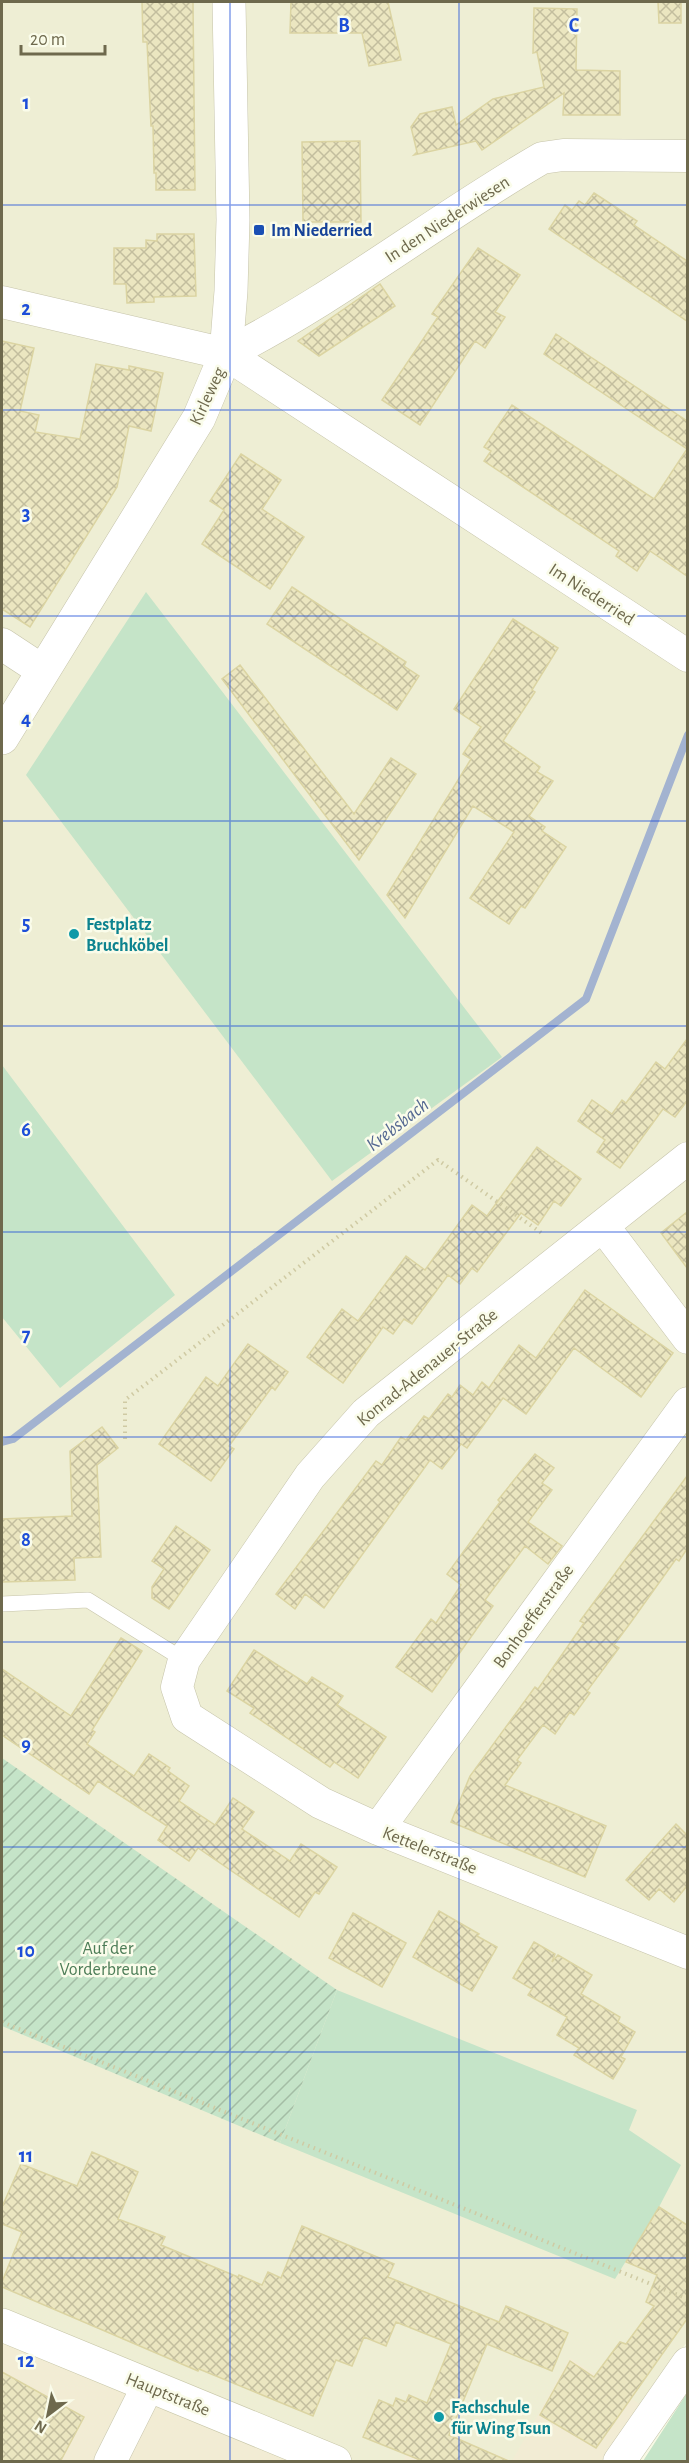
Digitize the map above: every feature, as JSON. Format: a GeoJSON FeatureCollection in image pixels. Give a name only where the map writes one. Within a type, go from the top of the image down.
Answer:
{"type":"FeatureCollection","features":[{"type":"Feature","properties":{"kind":"street","name":"Kirleweg"},"geometry":{"type":"LineString","coordinates":[[2,738],[199,418],[226,354],[233,220],[230,2]]}},
{"type":"Feature","properties":{"kind":"street","name":"In den Niederwiesen"},"geometry":{"type":"LineString","coordinates":[[226,354],[271,331],[374,268],[542,158],[563,155],[687,156]]}},
{"type":"Feature","properties":{"kind":"street"},"geometry":{"type":"LineString","coordinates":[[2,302],[226,354]]}},
{"type":"Feature","properties":{"kind":"street","name":"Im Niederried"},"geometry":{"type":"LineString","coordinates":[[226,354],[682,653]]}},
{"type":"Feature","properties":{"kind":"street"},"geometry":{"type":"LineString","coordinates":[[2,644],[43,671]]}},
{"type":"Feature","properties":{"kind":"street","name":"Konrad-Adenauer-Straße"},"geometry":{"type":"LineString","coordinates":[[187,1717],[177,1687],[184,1660],[310,1476],[366,1413],[687,1158]]}},
{"type":"Feature","properties":{"kind":"street"},"geometry":{"type":"LineString","coordinates":[[603,1226],[687,1338]]}},
{"type":"Feature","properties":{"kind":"street","name":"Bonhoefferstraße"},"geometry":{"type":"LineString","coordinates":[[378,1829],[687,1403]]}},
{"type":"Feature","properties":{"kind":"street","name":"Kettelerstraße"},"geometry":{"type":"LineString","coordinates":[[187,1717],[321,1803],[378,1829],[687,1951]]}},
{"type":"Feature","properties":{"kind":"street","name":"Hauptstraße"},"geometry":{"type":"LineString","coordinates":[[2,2325],[335,2462]]}},
{"type":"Feature","properties":{"kind":"street"},"geometry":{"type":"LineString","coordinates":[[619,2462],[687,2363]]}},
{"type":"Feature","properties":{"kind":"street"},"geometry":{"type":"LineString","coordinates":[[110,2462],[148,2386]]}},
{"type":"Feature","properties":{"kind":"lane"},"geometry":{"type":"LineString","coordinates":[[2,1604],[88,1600],[184,1660]]}},
{"type":"Feature","properties":{"kind":"path"},"geometry":{"type":"LineString","coordinates":[[126,1439],[125,1400],[438,1160],[569,1252]]}},
{"type":"Feature","properties":{"kind":"path"},"geometry":{"type":"LineString","coordinates":[[2,2022],[687,2299]]}},
{"type":"Feature","properties":{"kind":"shaded area"},"geometry":{"type":"Polygon","coordinates":[[[2,2],[687,2],[687,2342],[601,2461],[2,2462],[2,2]]]}},
{"type":"Feature","properties":{"kind":"shaded area"},"geometry":{"type":"Polygon","coordinates":[[[2,2338],[296,2461],[2,2461],[2,2338]]]}},
{"type":"Feature","properties":{"kind":"shaded area"},"geometry":{"type":"Polygon","coordinates":[[[570,2358],[641,2405],[601,2461],[403,2462],[441,2368],[472,2381],[451,2431],[464,2441],[512,2461],[570,2358]]]}},
{"type":"Feature","properties":{"kind":"green space"},"geometry":{"type":"Polygon","coordinates":[[[146,592],[502,1057],[332,1181],[26,775],[146,592]]]}},
{"type":"Feature","properties":{"kind":"green space"},"geometry":{"type":"Polygon","coordinates":[[[2,1065],[175,1295],[60,1388],[2,1317],[2,1065]]]}},
{"type":"Feature","properties":{"kind":"green space","name":"Auf der Vorderbreune"},"geometry":{"type":"Polygon","coordinates":[[[2,1758],[337,1990],[280,2143],[2,2026],[2,1758]]]}},
{"type":"Feature","properties":{"kind":"green space"},"geometry":{"type":"Polygon","coordinates":[[[337,1990],[637,2110],[629,2130],[681,2165],[659,2207],[615,2279],[280,2143],[337,1990]]]}},
{"type":"Feature","properties":{"kind":"green space"},"geometry":{"type":"Polygon","coordinates":[[[687,2393],[687,2461],[643,2461],[687,2393]]]}},
{"type":"Feature","properties":{"kind":"building"},"geometry":{"type":"Polygon","coordinates":[[[142,2],[193,2],[195,190],[156,190],[147,42],[143,42],[142,2]]]}},
{"type":"Feature","properties":{"kind":"building"},"geometry":{"type":"Polygon","coordinates":[[[291,2],[388,2],[401,60],[369,66],[362,33],[290,33],[291,2]]]}},
{"type":"Feature","properties":{"kind":"building"},"geometry":{"type":"Polygon","coordinates":[[[658,2],[681,2],[681,23],[659,23],[658,2]]]}},
{"type":"Feature","properties":{"kind":"building"},"geometry":{"type":"Polygon","coordinates":[[[534,8],[577,9],[576,70],[620,71],[620,115],[563,115],[564,93],[482,150],[476,141],[414,155],[417,152],[411,127],[420,114],[452,107],[456,125],[493,99],[544,87],[537,52],[533,53],[534,8]]]}},
{"type":"Feature","properties":{"kind":"building"},"geometry":{"type":"Polygon","coordinates":[[[360,141],[361,222],[303,222],[302,142],[360,141]]]}},
{"type":"Feature","properties":{"kind":"building"},"geometry":{"type":"Polygon","coordinates":[[[594,193],[637,221],[634,225],[687,261],[687,321],[549,229],[565,205],[572,210],[579,201],[585,205],[594,193]]]}},
{"type":"Feature","properties":{"kind":"building"},"geometry":{"type":"Polygon","coordinates":[[[157,234],[194,234],[196,296],[154,297],[154,302],[127,303],[126,284],[114,284],[114,248],[146,248],[146,240],[157,241],[157,234]]]}},
{"type":"Feature","properties":{"kind":"building"},"geometry":{"type":"Polygon","coordinates":[[[478,248],[520,275],[495,312],[505,317],[485,348],[475,341],[420,425],[382,400],[438,317],[432,314],[478,248]]]}},
{"type":"Feature","properties":{"kind":"building"},"geometry":{"type":"Polygon","coordinates":[[[380,284],[395,306],[319,356],[298,341],[380,284]]]}},
{"type":"Feature","properties":{"kind":"building"},"geometry":{"type":"Polygon","coordinates":[[[556,334],[687,421],[687,449],[544,354],[556,334]]]}},
{"type":"Feature","properties":{"kind":"building"},"geometry":{"type":"Polygon","coordinates":[[[2,341],[34,348],[20,411],[39,415],[35,432],[80,439],[96,364],[129,370],[129,366],[163,373],[151,431],[129,426],[117,487],[30,627],[2,609],[2,341]]]}},
{"type":"Feature","properties":{"kind":"building"},"geometry":{"type":"Polygon","coordinates":[[[512,405],[654,499],[687,449],[687,576],[650,551],[637,571],[616,556],[619,551],[484,461],[491,451],[484,447],[512,405]]]}},
{"type":"Feature","properties":{"kind":"building"},"geometry":{"type":"Polygon","coordinates":[[[241,454],[281,480],[262,509],[304,537],[270,589],[202,544],[224,510],[210,501],[241,454]]]}},
{"type":"Feature","properties":{"kind":"building"},"geometry":{"type":"Polygon","coordinates":[[[292,587],[406,662],[404,666],[419,676],[397,710],[267,624],[292,587]]]}},
{"type":"Feature","properties":{"kind":"building"},"geometry":{"type":"Polygon","coordinates":[[[513,619],[558,648],[532,690],[535,692],[503,741],[540,767],[537,772],[553,781],[529,816],[545,827],[542,831],[566,847],[525,908],[521,906],[509,924],[470,898],[514,832],[473,806],[405,918],[387,895],[471,759],[463,754],[481,727],[454,709],[513,619]]]}},
{"type":"Feature","properties":{"kind":"building"},"geometry":{"type":"Polygon","coordinates":[[[240,665],[354,814],[391,758],[416,774],[359,860],[222,679],[240,665]]]}},
{"type":"Feature","properties":{"kind":"building"},"geometry":{"type":"Polygon","coordinates":[[[687,1039],[687,1101],[675,1117],[663,1109],[620,1168],[597,1152],[605,1140],[578,1121],[592,1100],[612,1114],[622,1100],[626,1103],[656,1062],[665,1069],[687,1039]]]}},
{"type":"Feature","properties":{"kind":"building"},"geometry":{"type":"Polygon","coordinates":[[[537,1147],[581,1179],[561,1206],[554,1201],[538,1225],[521,1213],[477,1272],[472,1268],[460,1284],[448,1275],[412,1324],[404,1319],[393,1334],[383,1327],[343,1383],[307,1357],[342,1309],[358,1321],[406,1256],[425,1270],[472,1205],[487,1216],[537,1147]]]}},
{"type":"Feature","properties":{"kind":"building"},"geometry":{"type":"Polygon","coordinates":[[[687,1212],[687,1268],[661,1233],[687,1212]]]}},
{"type":"Feature","properties":{"kind":"building"},"geometry":{"type":"Polygon","coordinates":[[[585,1290],[673,1353],[641,1397],[574,1348],[526,1414],[503,1398],[467,1448],[461,1444],[442,1469],[430,1460],[324,1608],[305,1594],[295,1609],[276,1594],[376,1461],[382,1465],[401,1437],[406,1440],[424,1416],[429,1419],[448,1394],[452,1397],[460,1385],[473,1395],[482,1382],[489,1388],[519,1345],[536,1358],[585,1290]]]}},
{"type":"Feature","properties":{"kind":"building"},"geometry":{"type":"Polygon","coordinates":[[[248,1344],[288,1372],[275,1390],[272,1387],[229,1446],[234,1449],[211,1481],[159,1444],[206,1377],[218,1386],[248,1344]]]}},
{"type":"Feature","properties":{"kind":"building"},"geometry":{"type":"Polygon","coordinates":[[[102,1427],[118,1448],[97,1465],[101,1557],[74,1558],[75,1580],[2,1582],[2,1519],[72,1516],[70,1451],[102,1427]]]}},
{"type":"Feature","properties":{"kind":"building"},"geometry":{"type":"Polygon","coordinates":[[[535,1454],[554,1468],[542,1483],[552,1490],[528,1522],[562,1546],[548,1564],[525,1546],[485,1600],[493,1606],[432,1692],[396,1667],[431,1619],[436,1623],[461,1585],[447,1574],[500,1502],[498,1500],[535,1454]]]}},
{"type":"Feature","properties":{"kind":"building"},"geometry":{"type":"Polygon","coordinates":[[[687,1476],[687,1549],[679,1561],[676,1559],[614,1645],[619,1648],[587,1691],[590,1693],[574,1715],[570,1712],[555,1734],[543,1725],[517,1760],[521,1763],[505,1785],[606,1826],[585,1877],[451,1822],[470,1776],[535,1687],[538,1689],[584,1623],[580,1621],[687,1476]]]}},
{"type":"Feature","properties":{"kind":"building"},"geometry":{"type":"Polygon","coordinates":[[[176,1526],[210,1550],[169,1609],[152,1598],[152,1587],[164,1569],[152,1561],[176,1526]]]}},
{"type":"Feature","properties":{"kind":"building"},"geometry":{"type":"Polygon","coordinates":[[[121,1638],[142,1651],[92,1730],[95,1732],[87,1744],[134,1776],[149,1754],[170,1768],[168,1771],[189,1786],[179,1801],[215,1825],[233,1798],[254,1812],[242,1829],[290,1861],[301,1844],[337,1867],[319,1894],[315,1892],[299,1917],[198,1848],[189,1861],[158,1840],[167,1826],[98,1781],[89,1794],[2,1735],[2,1669],[71,1716],[121,1638]]]}},
{"type":"Feature","properties":{"kind":"building"},"geometry":{"type":"Polygon","coordinates":[[[254,1650],[307,1684],[312,1677],[343,1696],[337,1705],[386,1737],[358,1778],[334,1762],[330,1767],[250,1713],[254,1708],[227,1691],[254,1650]]]}},
{"type":"Feature","properties":{"kind":"building"},"geometry":{"type":"Polygon","coordinates":[[[676,1824],[687,1835],[687,1886],[674,1902],[659,1889],[649,1900],[626,1880],[676,1824]]]}},
{"type":"Feature","properties":{"kind":"building"},"geometry":{"type":"Polygon","coordinates":[[[439,1911],[497,1947],[472,1991],[413,1957],[439,1911]]]}},
{"type":"Feature","properties":{"kind":"building"},"geometry":{"type":"Polygon","coordinates":[[[353,1913],[406,1943],[382,1987],[329,1958],[353,1913]]]}},
{"type":"Feature","properties":{"kind":"building"},"geometry":{"type":"Polygon","coordinates":[[[534,1942],[555,1954],[552,1962],[558,1955],[592,1975],[581,1994],[620,2017],[618,2022],[635,2032],[621,2057],[625,2059],[613,2079],[574,2055],[579,2048],[557,2035],[567,2017],[528,1995],[532,1989],[513,1978],[534,1942]]]}},
{"type":"Feature","properties":{"kind":"building"},"geometry":{"type":"Polygon","coordinates":[[[92,2152],[138,2172],[118,2219],[165,2237],[161,2245],[238,2277],[239,2275],[262,2285],[268,2272],[281,2278],[302,2226],[394,2264],[388,2277],[499,2322],[506,2306],[568,2333],[552,2371],[487,2344],[449,2435],[511,2462],[425,2462],[363,2437],[379,2400],[393,2406],[396,2398],[406,2402],[409,2395],[427,2403],[451,2344],[396,2322],[386,2346],[364,2337],[352,2366],[336,2360],[313,2416],[199,2369],[198,2371],[2,2287],[22,2232],[2,2224],[2,2207],[21,2164],[77,2186],[92,2152]]]}},
{"type":"Feature","properties":{"kind":"building"},"geometry":{"type":"Polygon","coordinates":[[[659,2207],[687,2225],[687,2319],[596,2448],[540,2415],[570,2361],[594,2377],[620,2342],[626,2344],[654,2306],[646,2302],[657,2275],[626,2262],[659,2207]]]}},
{"type":"Feature","properties":{"kind":"building"},"geometry":{"type":"Polygon","coordinates":[[[2,2372],[84,2417],[60,2462],[2,2462],[2,2372]]]}},
{"type":"Feature","properties":{"kind":"waterway","name":"Krebsbach"},"geometry":{"type":"LineString","coordinates":[[2,1442],[13,1439],[586,999],[688,735]]}},
{"type":"Feature","properties":{"kind":"place","name":"Im Niederried"},"geometry":{"type":"Point","coordinates":[259,230]}},
{"type":"Feature","properties":{"kind":"place","name":"Festplatz Bruchköbel"},"geometry":{"type":"Point","coordinates":[74,934]}},
{"type":"Feature","properties":{"kind":"place","name":"Fachschule für Wing Tsun"},"geometry":{"type":"Point","coordinates":[439,2417]}}]}
